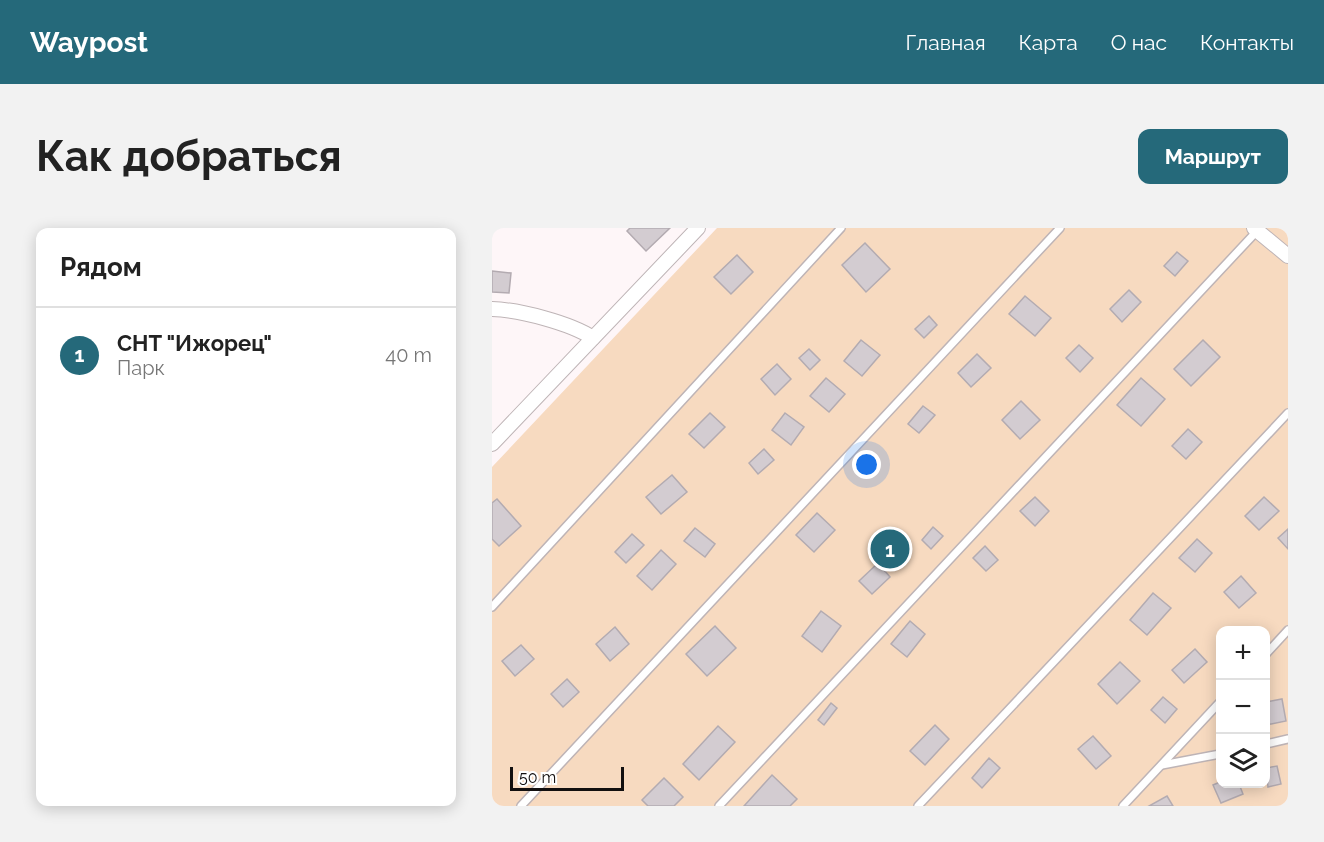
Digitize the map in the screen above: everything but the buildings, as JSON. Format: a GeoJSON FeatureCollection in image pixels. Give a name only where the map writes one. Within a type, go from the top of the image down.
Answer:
{"type":"FeatureCollection","features":[{"type":"Feature","properties":{"kind":"street"},"geometry":{"type":"LineString","coordinates":[[492,444],[698,228]]}},
{"type":"Feature","properties":{"kind":"street"},"geometry":{"type":"LineString","coordinates":[[1256,229],[1288,255]]}},
{"type":"Feature","properties":{"kind":"street"},"geometry":{"type":"LineString","coordinates":[[492,309],[520,313],[583,331],[593,338]]}},
{"type":"Feature","properties":{"kind":"lane"},"geometry":{"type":"LineString","coordinates":[[492,607],[841,228]]}},
{"type":"Feature","properties":{"kind":"lane"},"geometry":{"type":"LineString","coordinates":[[521,806],[1060,228]]}},
{"type":"Feature","properties":{"kind":"lane"},"geometry":{"type":"LineString","coordinates":[[719,806],[1256,229]]}},
{"type":"Feature","properties":{"kind":"lane"},"geometry":{"type":"LineString","coordinates":[[918,806],[1288,412]]}},
{"type":"Feature","properties":{"kind":"lane"},"geometry":{"type":"LineString","coordinates":[[1270,650],[1288,630]]}},
{"type":"Feature","properties":{"kind":"lane"},"geometry":{"type":"LineString","coordinates":[[1123,806],[1216,707]]}},
{"type":"Feature","properties":{"kind":"lane"},"geometry":{"type":"LineString","coordinates":[[1270,743],[1288,739]]}},
{"type":"Feature","properties":{"kind":"lane"},"geometry":{"type":"LineString","coordinates":[[1162,765],[1216,755]]}},
{"type":"Feature","properties":{"kind":"shaded area"},"geometry":{"type":"Polygon","coordinates":[[[717,228],[1288,228],[1288,806],[492,806],[492,467],[717,228]]]}},
{"type":"Feature","properties":{"kind":"place","name":"СНТ \"Ижорец\""},"geometry":{"type":"Point","coordinates":[890,549]}}]}
